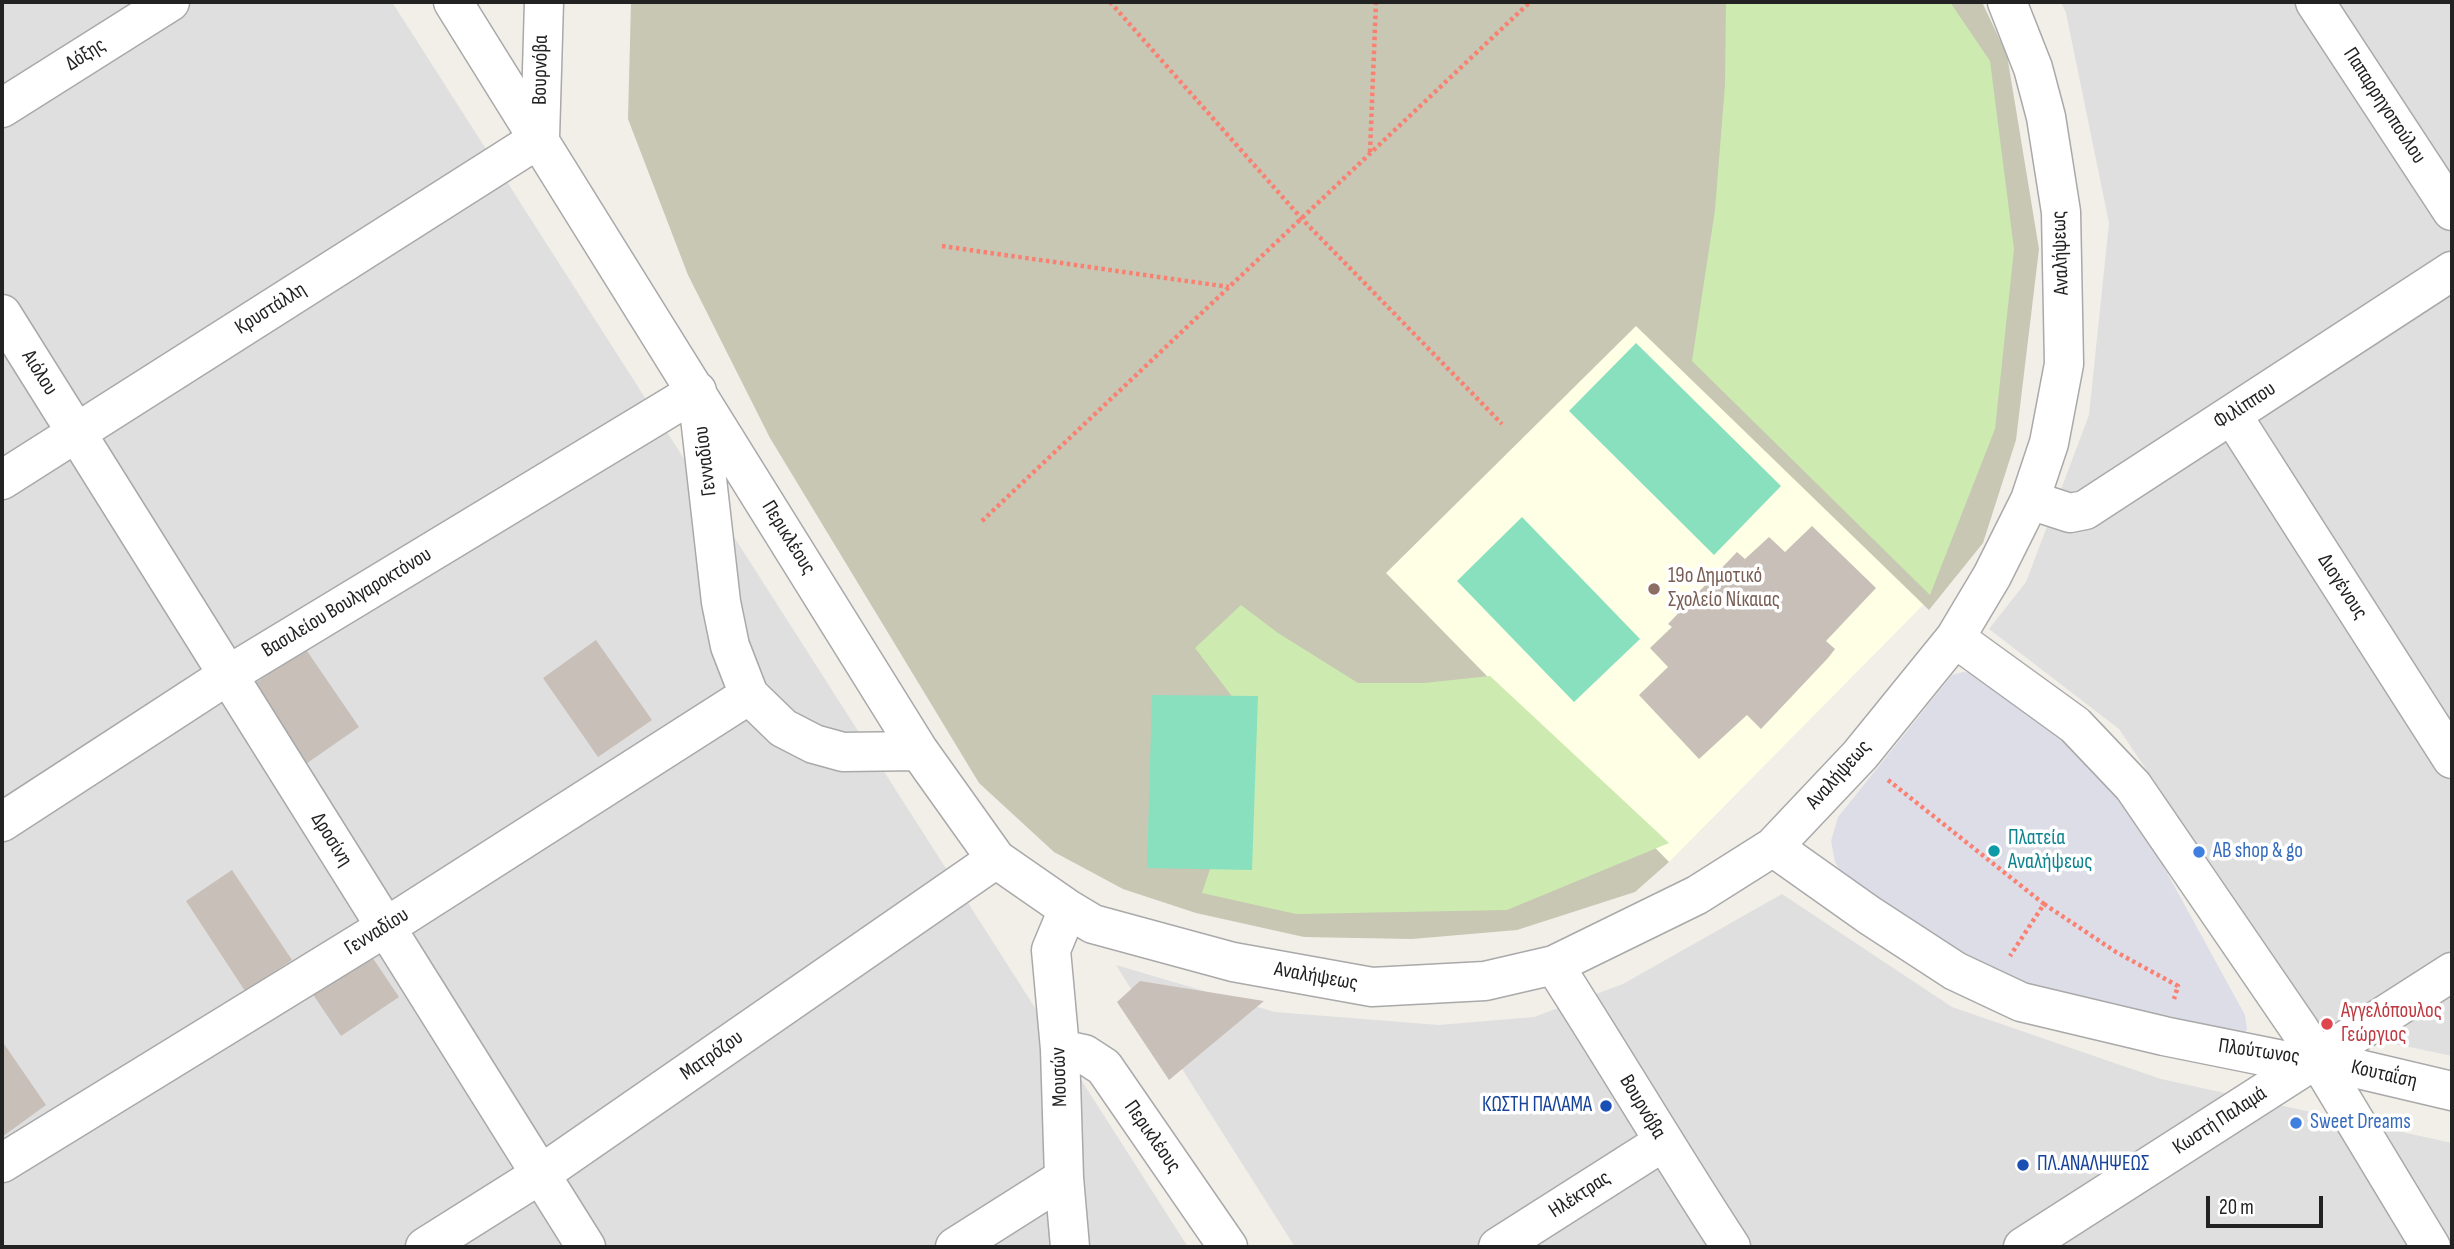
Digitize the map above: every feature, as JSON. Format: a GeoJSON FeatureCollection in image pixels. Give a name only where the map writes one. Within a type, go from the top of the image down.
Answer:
{"type":"FeatureCollection","features":[{"type":"Feature","properties":{"kind":"street","name":"Δόξης"},"geometry":{"type":"LineString","coordinates":[[2,108],[170,2]]}},
{"type":"Feature","properties":{"kind":"street","name":"Περικλέους"},"geometry":{"type":"LineString","coordinates":[[453,2],[919,751],[996,859],[1068,909]]}},
{"type":"Feature","properties":{"kind":"street","name":"Βουρνόβα"},"geometry":{"type":"LineString","coordinates":[[540,138],[544,2]]}},
{"type":"Feature","properties":{"kind":"street","name":"Αναλήψεως"},"geometry":{"type":"LineString","coordinates":[[1068,909],[1093,924],[1233,962],[1372,987],[1485,981],[1553,965],[1697,895],[1773,847],[1860,755],[1955,638],[1992,576],[2031,500],[2049,443],[2064,364],[2060,212],[2046,117],[2033,68],[2007,2]]}},
{"type":"Feature","properties":{"kind":"street","name":"Παπαρρηγοπούλου"},"geometry":{"type":"LineString","coordinates":[[2315,2],[2452,211]]}},
{"type":"Feature","properties":{"kind":"street","name":"Κρυστάλλη"},"geometry":{"type":"LineString","coordinates":[[2,480],[540,138]]}},
{"type":"Feature","properties":{"kind":"street","name":"Φιλίππου"},"geometry":{"type":"LineString","coordinates":[[2031,500],[2070,513],[2085,510],[2452,271]]}},
{"type":"Feature","properties":{"kind":"street","name":"Αιόλου"},"geometry":{"type":"LineString","coordinates":[[2,314],[76,432]]}},
{"type":"Feature","properties":{"kind":"street","name":"Βασιλείου Βουλγαροκτόνου"},"geometry":{"type":"LineString","coordinates":[[2,822],[228,675],[697,391]]}},
{"type":"Feature","properties":{"kind":"street","name":"Γενναδίου"},"geometry":{"type":"LineString","coordinates":[[697,391],[721,602],[730,646],[749,695],[783,728],[814,744],[843,752],[919,751]]}},
{"type":"Feature","properties":{"kind":"street","name":"Διογένους"},"geometry":{"type":"LineString","coordinates":[[2232,415],[2452,759]]}},
{"type":"Feature","properties":{"kind":"street","name":"Δροσίνη"},"geometry":{"type":"LineString","coordinates":[[76,432],[586,1247]]}},
{"type":"Feature","properties":{"kind":"street","name":"Πλούτωνος"},"geometry":{"type":"LineString","coordinates":[[1773,847],[1869,915],[1955,971],[2021,1002],[2164,1036],[2283,1060],[2316,1059],[2300,1030],[2133,786],[2075,725],[2036,694],[1955,638]]}},
{"type":"Feature","properties":{"kind":"street","name":"Γενναδίου"},"geometry":{"type":"LineString","coordinates":[[2,1163],[386,927],[749,695]]}},
{"type":"Feature","properties":{"kind":"street","name":"Ματρόζου"},"geometry":{"type":"LineString","coordinates":[[425,1247],[541,1174],[996,859]]}},
{"type":"Feature","properties":{"kind":"street","name":"Μουσών"},"geometry":{"type":"LineString","coordinates":[[1068,909],[1051,950],[1060,1049],[1064,1178],[1070,1247]]}},
{"type":"Feature","properties":{"kind":"street","name":"Βουρνόβα"},"geometry":{"type":"LineString","coordinates":[[1553,965],[1731,1247]]}},
{"type":"Feature","properties":{"kind":"street","name":"Κωστή Παλαμά"},"geometry":{"type":"LineString","coordinates":[[2023,1247],[2452,972]]}},
{"type":"Feature","properties":{"kind":"street","name":"Περικλέους"},"geometry":{"type":"LineString","coordinates":[[1060,1049],[1084,1054],[1104,1067],[1228,1247]]}},
{"type":"Feature","properties":{"kind":"street","name":"Κουταΐση"},"geometry":{"type":"LineString","coordinates":[[2316,1059],[2452,1091]]}},
{"type":"Feature","properties":{"kind":"street"},"geometry":{"type":"LineString","coordinates":[[2316,1059],[2431,1247]]}},
{"type":"Feature","properties":{"kind":"street","name":"Ηλέκτρας"},"geometry":{"type":"LineString","coordinates":[[1498,1247],[1663,1142]]}},
{"type":"Feature","properties":{"kind":"street"},"geometry":{"type":"LineString","coordinates":[[955,1247],[1064,1178]]}},
{"type":"Feature","properties":{"kind":"path"},"geometry":{"type":"LineString","coordinates":[[1110,2],[1301,219],[1502,424]]}},
{"type":"Feature","properties":{"kind":"path"},"geometry":{"type":"LineString","coordinates":[[1370,153],[1376,2]]}},
{"type":"Feature","properties":{"kind":"path"},"geometry":{"type":"LineString","coordinates":[[982,521],[1530,2]]}},
{"type":"Feature","properties":{"kind":"path"},"geometry":{"type":"LineString","coordinates":[[942,246],[1230,287]]}},
{"type":"Feature","properties":{"kind":"path"},"geometry":{"type":"LineString","coordinates":[[1860,755],[2043,904],[2116,952],[2178,986],[2164,1036]]}},
{"type":"Feature","properties":{"kind":"path"},"geometry":{"type":"LineString","coordinates":[[1989,988],[2043,904]]}},
{"type":"Feature","properties":{"kind":"shaded area"},"geometry":{"type":"Polygon","coordinates":[[[2,2],[392,2],[1188,1247],[2,1247],[2,2]]]}},
{"type":"Feature","properties":{"kind":"shaded area"},"geometry":{"type":"Polygon","coordinates":[[[631,2],[1982,2],[2007,55],[2039,249],[2016,440],[1983,543],[1929,610],[1636,326],[1386,573],[1669,862],[1635,892],[1517,930],[1412,939],[1304,937],[1196,913],[1123,889],[1054,852],[979,783],[770,438],[688,275],[628,119],[631,2]]]}},
{"type":"Feature","properties":{"kind":"shaded area"},"geometry":{"type":"Polygon","coordinates":[[[2061,2],[2452,2],[2452,1056],[2320,1028],[2119,729],[1989,629],[2026,582],[2089,415],[2109,223],[2066,13],[2061,2]]]}},
{"type":"Feature","properties":{"kind":"shaded area","name":"19ο Δημοτικό Σχολείο Νίκαιας"},"geometry":{"type":"Polygon","coordinates":[[[1636,326],[1924,604],[1669,862],[1386,573],[1636,326]]]}},
{"type":"Feature","properties":{"kind":"shaded area","name":"Πλατεία Αναλήψεως"},"geometry":{"type":"Polygon","coordinates":[[[1976,673],[2036,710],[2126,798],[2245,1015],[2247,1029],[2242,1038],[1996,978],[1846,881],[1835,862],[1831,841],[1838,817],[1952,675],[1976,673]]]}},
{"type":"Feature","properties":{"kind":"shaded area"},"geometry":{"type":"Polygon","coordinates":[[[1782,894],[1952,1007],[2161,1079],[2452,1143],[2452,1247],[1295,1247],[1116,965],[1275,1012],[1439,1025],[1534,1017],[1623,984],[1782,894]]]}},
{"type":"Feature","properties":{"kind":"green space"},"geometry":{"type":"Polygon","coordinates":[[[1726,2],[1950,2],[1990,61],[2014,249],[1995,429],[1930,595],[1692,361],[1715,210],[1725,85],[1726,2]]]}},
{"type":"Feature","properties":{"kind":"green space"},"geometry":{"type":"Polygon","coordinates":[[[1636,343],[1781,486],[1714,555],[1569,411],[1636,343]]]}},
{"type":"Feature","properties":{"kind":"green space"},"geometry":{"type":"Polygon","coordinates":[[[1522,517],[1640,639],[1574,702],[1457,581],[1522,517]]]}},
{"type":"Feature","properties":{"kind":"green space"},"geometry":{"type":"Polygon","coordinates":[[[1241,605],[1278,633],[1358,683],[1424,683],[1490,676],[1669,843],[1507,910],[1296,914],[1202,893],[1257,729],[1195,648],[1241,605]]]}},
{"type":"Feature","properties":{"kind":"green space"},"geometry":{"type":"Polygon","coordinates":[[[1152,695],[1258,696],[1252,870],[1147,868],[1152,695]]]}},
{"type":"Feature","properties":{"kind":"building"},"geometry":{"type":"Polygon","coordinates":[[[1812,526],[1876,588],[1826,641],[1835,649],[1828,658],[1761,729],[1747,715],[1699,759],[1639,695],[1668,667],[1650,648],[1672,627],[1668,624],[1737,552],[1745,559],[1769,537],[1785,552],[1812,526]]]}},
{"type":"Feature","properties":{"kind":"building"},"geometry":{"type":"Polygon","coordinates":[[[596,640],[652,720],[598,757],[543,678],[596,640]]]}},
{"type":"Feature","properties":{"kind":"building"},"geometry":{"type":"Polygon","coordinates":[[[305,648],[359,727],[300,768],[247,689],[305,648]]]}},
{"type":"Feature","properties":{"kind":"building"},"geometry":{"type":"Polygon","coordinates":[[[232,870],[292,960],[245,991],[186,901],[232,870]]]}},
{"type":"Feature","properties":{"kind":"building"},"geometry":{"type":"Polygon","coordinates":[[[368,951],[399,997],[341,1036],[310,990],[368,951]]]}},
{"type":"Feature","properties":{"kind":"building"},"geometry":{"type":"Polygon","coordinates":[[[1140,981],[1264,1001],[1169,1080],[1117,1002],[1140,981]]]}},
{"type":"Feature","properties":{"kind":"building"},"geometry":{"type":"Polygon","coordinates":[[[2,1041],[46,1105],[2,1137],[2,1041]]]}},
{"type":"Feature","properties":{"kind":"place","name":"19ο Δημοτικό Σχολείο Νίκαιας"},"geometry":{"type":"Point","coordinates":[1654,589]}},
{"type":"Feature","properties":{"kind":"place","name":"Πλατεία Αναλήψεως"},"geometry":{"type":"Point","coordinates":[1994,851]}},
{"type":"Feature","properties":{"kind":"place","name":"ΑΒ shop & go"},"geometry":{"type":"Point","coordinates":[2199,852]}},
{"type":"Feature","properties":{"kind":"place","name":"Αγγελόπουλος Γεώργιος"},"geometry":{"type":"Point","coordinates":[2327,1024]}},
{"type":"Feature","properties":{"kind":"place","name":"ΚΩΣΤΗ ΠΑΛΑΜΑ"},"geometry":{"type":"Point","coordinates":[1606,1106]}},
{"type":"Feature","properties":{"kind":"place","name":"Sweet Dreams"},"geometry":{"type":"Point","coordinates":[2296,1123]}},
{"type":"Feature","properties":{"kind":"place","name":"ΠΛ.ΑΝΑΛΗΨΕΩΣ"},"geometry":{"type":"Point","coordinates":[2023,1165]}}]}
